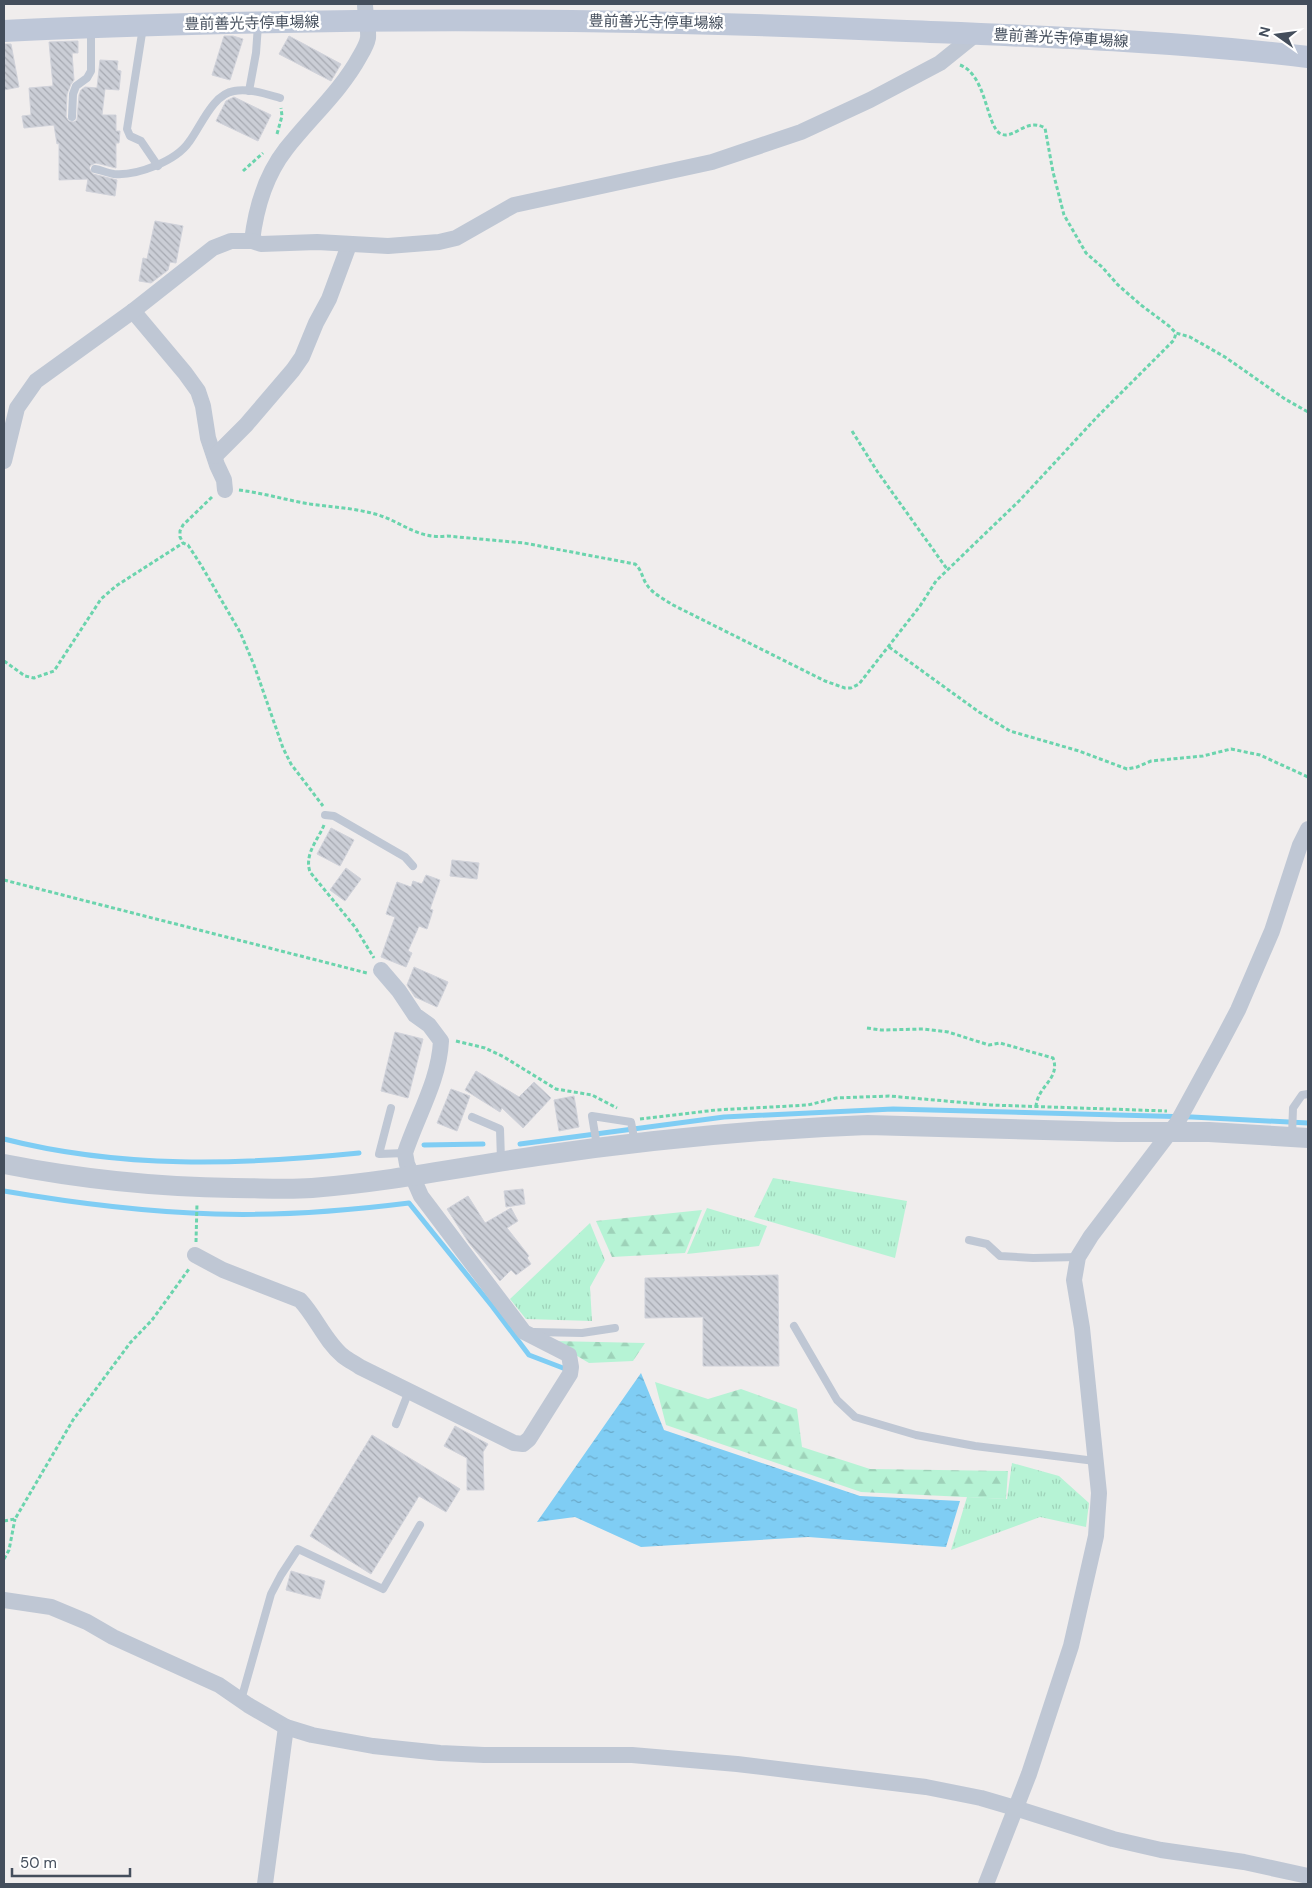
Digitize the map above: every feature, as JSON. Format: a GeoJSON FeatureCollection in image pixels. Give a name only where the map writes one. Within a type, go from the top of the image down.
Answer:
{"type":"FeatureCollection","features":[{"type":"Feature","properties":{"kind":"main road","name":"豊前善光寺停車場線"},"geometry":{"type":"LineString","coordinates":[[4,31],[258,22],[365,12],[735,24],[1155,42],[1308,57]]}},
{"type":"Feature","properties":{"kind":"street"},"geometry":{"type":"LineString","coordinates":[[252,241],[259,202],[263,188],[272,170],[286,150],[354,68],[368,38],[365,12]]}},
{"type":"Feature","properties":{"kind":"street"},"geometry":{"type":"LineString","coordinates":[[4,461],[18,408],[36,381],[133,311],[213,248],[231,241],[252,241],[261,244],[317,242],[388,246],[439,242],[456,238],[514,205],[712,162],[801,132],[870,100],[945,59],[976,34]]}},
{"type":"Feature","properties":{"kind":"street"},"geometry":{"type":"LineString","coordinates":[[215,456],[246,425],[302,357],[316,323],[329,299],[349,245]]}},
{"type":"Feature","properties":{"kind":"street"},"geometry":{"type":"LineString","coordinates":[[133,311],[198,391],[203,406],[208,438],[224,480],[225,490]]}},
{"type":"Feature","properties":{"kind":"street"},"geometry":{"type":"LineString","coordinates":[[986,1884],[1029,1774],[1071,1646],[1096,1536],[1099,1493],[1082,1328],[1074,1280],[1078,1257],[1091,1236],[1178,1119],[1238,1010],[1272,931],[1300,845],[1308,829]]}},
{"type":"Feature","properties":{"kind":"street"},"geometry":{"type":"LineString","coordinates":[[195,1255],[223,1270],[300,1300],[308,1308],[343,1357],[514,1443],[523,1444],[529,1439],[570,1374],[569,1355],[524,1332],[421,1196],[407,1164],[405,1153],[439,1063],[440,1041],[429,1025],[415,1015],[382,970]]}},
{"type":"Feature","properties":{"kind":"street"},"geometry":{"type":"LineString","coordinates":[[4,1164],[102,1181],[201,1187],[312,1188],[412,1176],[634,1140],[721,1133],[868,1125],[1178,1119],[1298,1133]]}},
{"type":"Feature","properties":{"kind":"street"},"geometry":{"type":"LineString","coordinates":[[4,1600],[51,1607],[87,1622],[113,1637],[220,1684],[241,1700],[286,1728],[319,1736],[373,1746],[440,1753],[484,1755],[632,1755],[737,1764],[926,1787],[981,1798],[1113,1839],[1161,1850],[1244,1862],[1308,1876]]}},
{"type":"Feature","properties":{"kind":"street"},"geometry":{"type":"LineString","coordinates":[[265,1884],[286,1728]]}},
{"type":"Feature","properties":{"kind":"lane"},"geometry":{"type":"LineString","coordinates":[[250,91],[256,53],[258,22]]}},
{"type":"Feature","properties":{"kind":"lane"},"geometry":{"type":"LineString","coordinates":[[143,25],[142,42],[126,129],[130,136],[141,141],[158,166]]}},
{"type":"Feature","properties":{"kind":"lane"},"geometry":{"type":"LineString","coordinates":[[72,118],[73,94],[76,86],[87,78],[91,71],[91,27]]}},
{"type":"Feature","properties":{"kind":"lane"},"geometry":{"type":"LineString","coordinates":[[95,169],[114,174],[130,173],[158,166],[180,153],[189,143],[210,108],[222,97],[233,91],[250,91],[280,98]]}},
{"type":"Feature","properties":{"kind":"lane"},"geometry":{"type":"LineString","coordinates":[[325,815],[334,816],[405,857],[413,866]]}},
{"type":"Feature","properties":{"kind":"lane"},"geometry":{"type":"LineString","coordinates":[[1298,1133],[1293,1108],[1302,1095],[1308,1094]]}},
{"type":"Feature","properties":{"kind":"lane"},"geometry":{"type":"LineString","coordinates":[[391,1108],[379,1154],[405,1153]]}},
{"type":"Feature","properties":{"kind":"lane"},"geometry":{"type":"LineString","coordinates":[[472,1116],[500,1129],[501,1162]]}},
{"type":"Feature","properties":{"kind":"lane"},"geometry":{"type":"LineString","coordinates":[[597,1145],[592,1116],[631,1123],[634,1140]]}},
{"type":"Feature","properties":{"kind":"lane"},"geometry":{"type":"LineString","coordinates":[[970,1240],[988,1244],[1000,1256],[1033,1258],[1078,1257]]}},
{"type":"Feature","properties":{"kind":"lane"},"geometry":{"type":"LineString","coordinates":[[794,1326],[837,1400],[855,1417],[916,1435],[975,1446],[1095,1461]]}},
{"type":"Feature","properties":{"kind":"lane"},"geometry":{"type":"LineString","coordinates":[[524,1332],[582,1333],[615,1328]]}},
{"type":"Feature","properties":{"kind":"lane"},"geometry":{"type":"LineString","coordinates":[[396,1424],[409,1391]]}},
{"type":"Feature","properties":{"kind":"lane"},"geometry":{"type":"LineString","coordinates":[[241,1700],[272,1594],[281,1575],[298,1549],[384,1589],[420,1525]]}},
{"type":"Feature","properties":{"kind":"path"},"geometry":{"type":"LineString","coordinates":[[945,59],[965,67],[980,86],[994,124],[1002,134],[1008,135],[1032,124],[1045,128],[1061,207],[1067,222],[1081,247],[1118,285],[1170,326],[1176,333],[1190,337],[1225,357],[1285,399],[1308,412]]}},
{"type":"Feature","properties":{"kind":"path"},"geometry":{"type":"LineString","coordinates":[[272,141],[277,134],[282,116],[280,98]]}},
{"type":"Feature","properties":{"kind":"path"},"geometry":{"type":"LineString","coordinates":[[243,171],[267,149]]}},
{"type":"Feature","properties":{"kind":"path"},"geometry":{"type":"LineString","coordinates":[[4,880],[368,973],[382,970],[355,927],[310,872],[308,857],[323,827],[325,815],[323,807],[291,764],[283,748],[254,665],[240,632],[201,565],[188,545],[184,543],[180,531],[183,525],[214,495],[225,490],[240,490],[376,514],[409,530],[435,538],[446,536],[524,543],[635,564],[640,568],[647,585],[654,593],[673,605],[800,670],[825,681],[845,688],[851,688],[859,684],[889,647],[936,581],[1020,500],[1098,416],[1174,340],[1176,333]]}},
{"type":"Feature","properties":{"kind":"path"},"geometry":{"type":"LineString","coordinates":[[852,431],[877,471],[947,570]]}},
{"type":"Feature","properties":{"kind":"path"},"geometry":{"type":"LineString","coordinates":[[4,661],[25,676],[34,678],[54,671],[101,599],[116,586],[184,543]]}},
{"type":"Feature","properties":{"kind":"path"},"geometry":{"type":"LineString","coordinates":[[889,647],[980,712],[1010,731],[1079,751],[1127,769],[1151,761],[1203,756],[1231,750],[1260,755],[1308,777]]}},
{"type":"Feature","properties":{"kind":"path"},"geometry":{"type":"LineString","coordinates":[[867,1028],[881,1030],[924,1029],[948,1032],[989,1045],[1000,1043],[1053,1058],[1056,1066],[1053,1075],[1036,1098],[1036,1107]]}},
{"type":"Feature","properties":{"kind":"path"},"geometry":{"type":"LineString","coordinates":[[440,1041],[462,1041],[485,1048],[504,1057],[556,1089],[592,1095],[609,1103],[626,1114],[631,1123],[655,1116],[716,1110],[808,1105],[844,1098],[888,1096],[991,1105],[1170,1111],[1178,1119]]}},
{"type":"Feature","properties":{"kind":"path"},"geometry":{"type":"LineString","coordinates":[[4,1559],[9,1550],[15,1519],[72,1420],[130,1343],[152,1320],[193,1264],[195,1255],[196,1208]]}},
{"type":"Feature","properties":{"kind":"path"},"geometry":{"type":"LineString","coordinates":[[4,1520],[15,1519]]}},
{"type":"Feature","properties":{"kind":"green space"},"geometry":{"type":"Polygon","coordinates":[[[773,1178],[907,1201],[895,1258],[754,1217],[773,1178]]]}},
{"type":"Feature","properties":{"kind":"green space"},"geometry":{"type":"Polygon","coordinates":[[[707,1208],[767,1226],[759,1246],[687,1254],[707,1208]]]}},
{"type":"Feature","properties":{"kind":"green space"},"geometry":{"type":"Polygon","coordinates":[[[702,1210],[685,1253],[612,1257],[596,1221],[702,1210]]]}},
{"type":"Feature","properties":{"kind":"green space"},"geometry":{"type":"Polygon","coordinates":[[[590,1223],[605,1260],[590,1287],[592,1321],[526,1319],[510,1299],[590,1223]]]}},
{"type":"Feature","properties":{"kind":"green space"},"geometry":{"type":"Polygon","coordinates":[[[552,1341],[645,1343],[633,1361],[589,1363],[552,1341]]]}},
{"type":"Feature","properties":{"kind":"green space"},"geometry":{"type":"Polygon","coordinates":[[[655,1382],[708,1399],[741,1389],[797,1409],[802,1447],[870,1469],[1008,1471],[1006,1499],[861,1492],[666,1425],[655,1382]]]}},
{"type":"Feature","properties":{"kind":"green space"},"geometry":{"type":"Polygon","coordinates":[[[1012,1463],[1059,1476],[1089,1503],[1086,1527],[1040,1517],[951,1550],[967,1497],[1007,1499],[1012,1463]]]}},
{"type":"Feature","properties":{"kind":"water"},"geometry":{"type":"Polygon","coordinates":[[[641,1373],[664,1430],[860,1496],[960,1501],[946,1547],[808,1537],[641,1547],[575,1517],[537,1522],[641,1373]]]}},
{"type":"Feature","properties":{"kind":"building"},"geometry":{"type":"Polygon","coordinates":[[[224,36],[243,39],[230,80],[212,75],[224,36]]]}},
{"type":"Feature","properties":{"kind":"building"},"geometry":{"type":"Polygon","coordinates":[[[289,36],[341,64],[331,81],[279,54],[289,36]]]}},
{"type":"Feature","properties":{"kind":"building"},"geometry":{"type":"Polygon","coordinates":[[[78,41],[78,53],[72,53],[74,80],[67,94],[66,117],[69,121],[74,122],[77,120],[81,90],[85,87],[97,88],[100,60],[118,61],[117,70],[121,71],[119,90],[105,89],[102,115],[116,115],[116,131],[120,131],[119,143],[116,143],[116,168],[96,163],[89,168],[93,174],[117,180],[115,196],[86,191],[88,179],[59,180],[59,143],[57,144],[54,125],[24,128],[22,116],[31,115],[29,88],[53,86],[49,42],[78,41]]]}},
{"type":"Feature","properties":{"kind":"building"},"geometry":{"type":"Polygon","coordinates":[[[4,44],[11,44],[19,87],[4,90],[4,44]]]}},
{"type":"Feature","properties":{"kind":"building"},"geometry":{"type":"Polygon","coordinates":[[[234,97],[271,115],[258,141],[216,121],[226,101],[234,97]]]}},
{"type":"Feature","properties":{"kind":"building"},"geometry":{"type":"Polygon","coordinates":[[[155,221],[183,226],[176,263],[170,262],[168,270],[151,283],[139,281],[143,258],[147,259],[155,221]]]}},
{"type":"Feature","properties":{"kind":"building"},"geometry":{"type":"Polygon","coordinates":[[[331,828],[354,840],[340,866],[317,854],[331,828]]]}},
{"type":"Feature","properties":{"kind":"building"},"geometry":{"type":"Polygon","coordinates":[[[452,860],[479,863],[477,879],[450,876],[452,860]]]}},
{"type":"Feature","properties":{"kind":"building"},"geometry":{"type":"Polygon","coordinates":[[[346,868],[361,879],[345,901],[330,890],[346,868]]]}},
{"type":"Feature","properties":{"kind":"building"},"geometry":{"type":"Polygon","coordinates":[[[426,875],[440,880],[430,909],[433,910],[427,929],[419,926],[408,951],[412,953],[406,967],[381,957],[395,917],[386,914],[397,882],[411,887],[413,881],[422,884],[426,875]]]}},
{"type":"Feature","properties":{"kind":"building"},"geometry":{"type":"Polygon","coordinates":[[[414,967],[448,982],[437,1007],[415,997],[407,985],[414,967]]]}},
{"type":"Feature","properties":{"kind":"building"},"geometry":{"type":"Polygon","coordinates":[[[395,1032],[423,1039],[408,1098],[381,1091],[395,1032]]]}},
{"type":"Feature","properties":{"kind":"building"},"geometry":{"type":"Polygon","coordinates":[[[476,1071],[519,1097],[534,1082],[551,1098],[523,1128],[502,1108],[500,1112],[465,1090],[476,1071]]]}},
{"type":"Feature","properties":{"kind":"building"},"geometry":{"type":"Polygon","coordinates":[[[451,1089],[470,1096],[457,1131],[437,1123],[451,1089]]]}},
{"type":"Feature","properties":{"kind":"building"},"geometry":{"type":"Polygon","coordinates":[[[574,1096],[579,1127],[559,1131],[554,1100],[574,1096]]]}},
{"type":"Feature","properties":{"kind":"building"},"geometry":{"type":"Polygon","coordinates":[[[523,1189],[525,1204],[506,1207],[504,1191],[523,1189]]]}},
{"type":"Feature","properties":{"kind":"building"},"geometry":{"type":"Polygon","coordinates":[[[468,1196],[485,1223],[511,1208],[518,1221],[507,1228],[529,1256],[527,1258],[531,1264],[516,1275],[511,1270],[500,1281],[469,1243],[447,1209],[468,1196]]]}},
{"type":"Feature","properties":{"kind":"building"},"geometry":{"type":"Polygon","coordinates":[[[778,1275],[779,1366],[703,1366],[703,1317],[645,1318],[645,1278],[778,1275]]]}},
{"type":"Feature","properties":{"kind":"building"},"geometry":{"type":"Polygon","coordinates":[[[455,1426],[488,1444],[483,1452],[484,1490],[467,1490],[467,1458],[444,1446],[455,1426]]]}},
{"type":"Feature","properties":{"kind":"building"},"geometry":{"type":"Polygon","coordinates":[[[372,1435],[460,1489],[446,1512],[419,1496],[371,1574],[310,1536],[372,1435]]]}},
{"type":"Feature","properties":{"kind":"building"},"geometry":{"type":"Polygon","coordinates":[[[291,1571],[325,1581],[320,1599],[286,1590],[291,1571]]]}},
{"type":"Feature","properties":{"kind":"waterway"},"geometry":{"type":"LineString","coordinates":[[520,1144],[724,1117],[893,1109],[1192,1117],[1308,1123]]}},
{"type":"Feature","properties":{"kind":"waterway"},"geometry":{"type":"LineString","coordinates":[[4,1139],[92,1156],[181,1162],[270,1160],[359,1153]]}},
{"type":"Feature","properties":{"kind":"waterway"},"geometry":{"type":"LineString","coordinates":[[424,1145],[483,1144]]}},
{"type":"Feature","properties":{"kind":"waterway"},"geometry":{"type":"LineString","coordinates":[[4,1191],[109,1206],[215,1214],[312,1212],[409,1203],[529,1355],[563,1368]]}}]}
